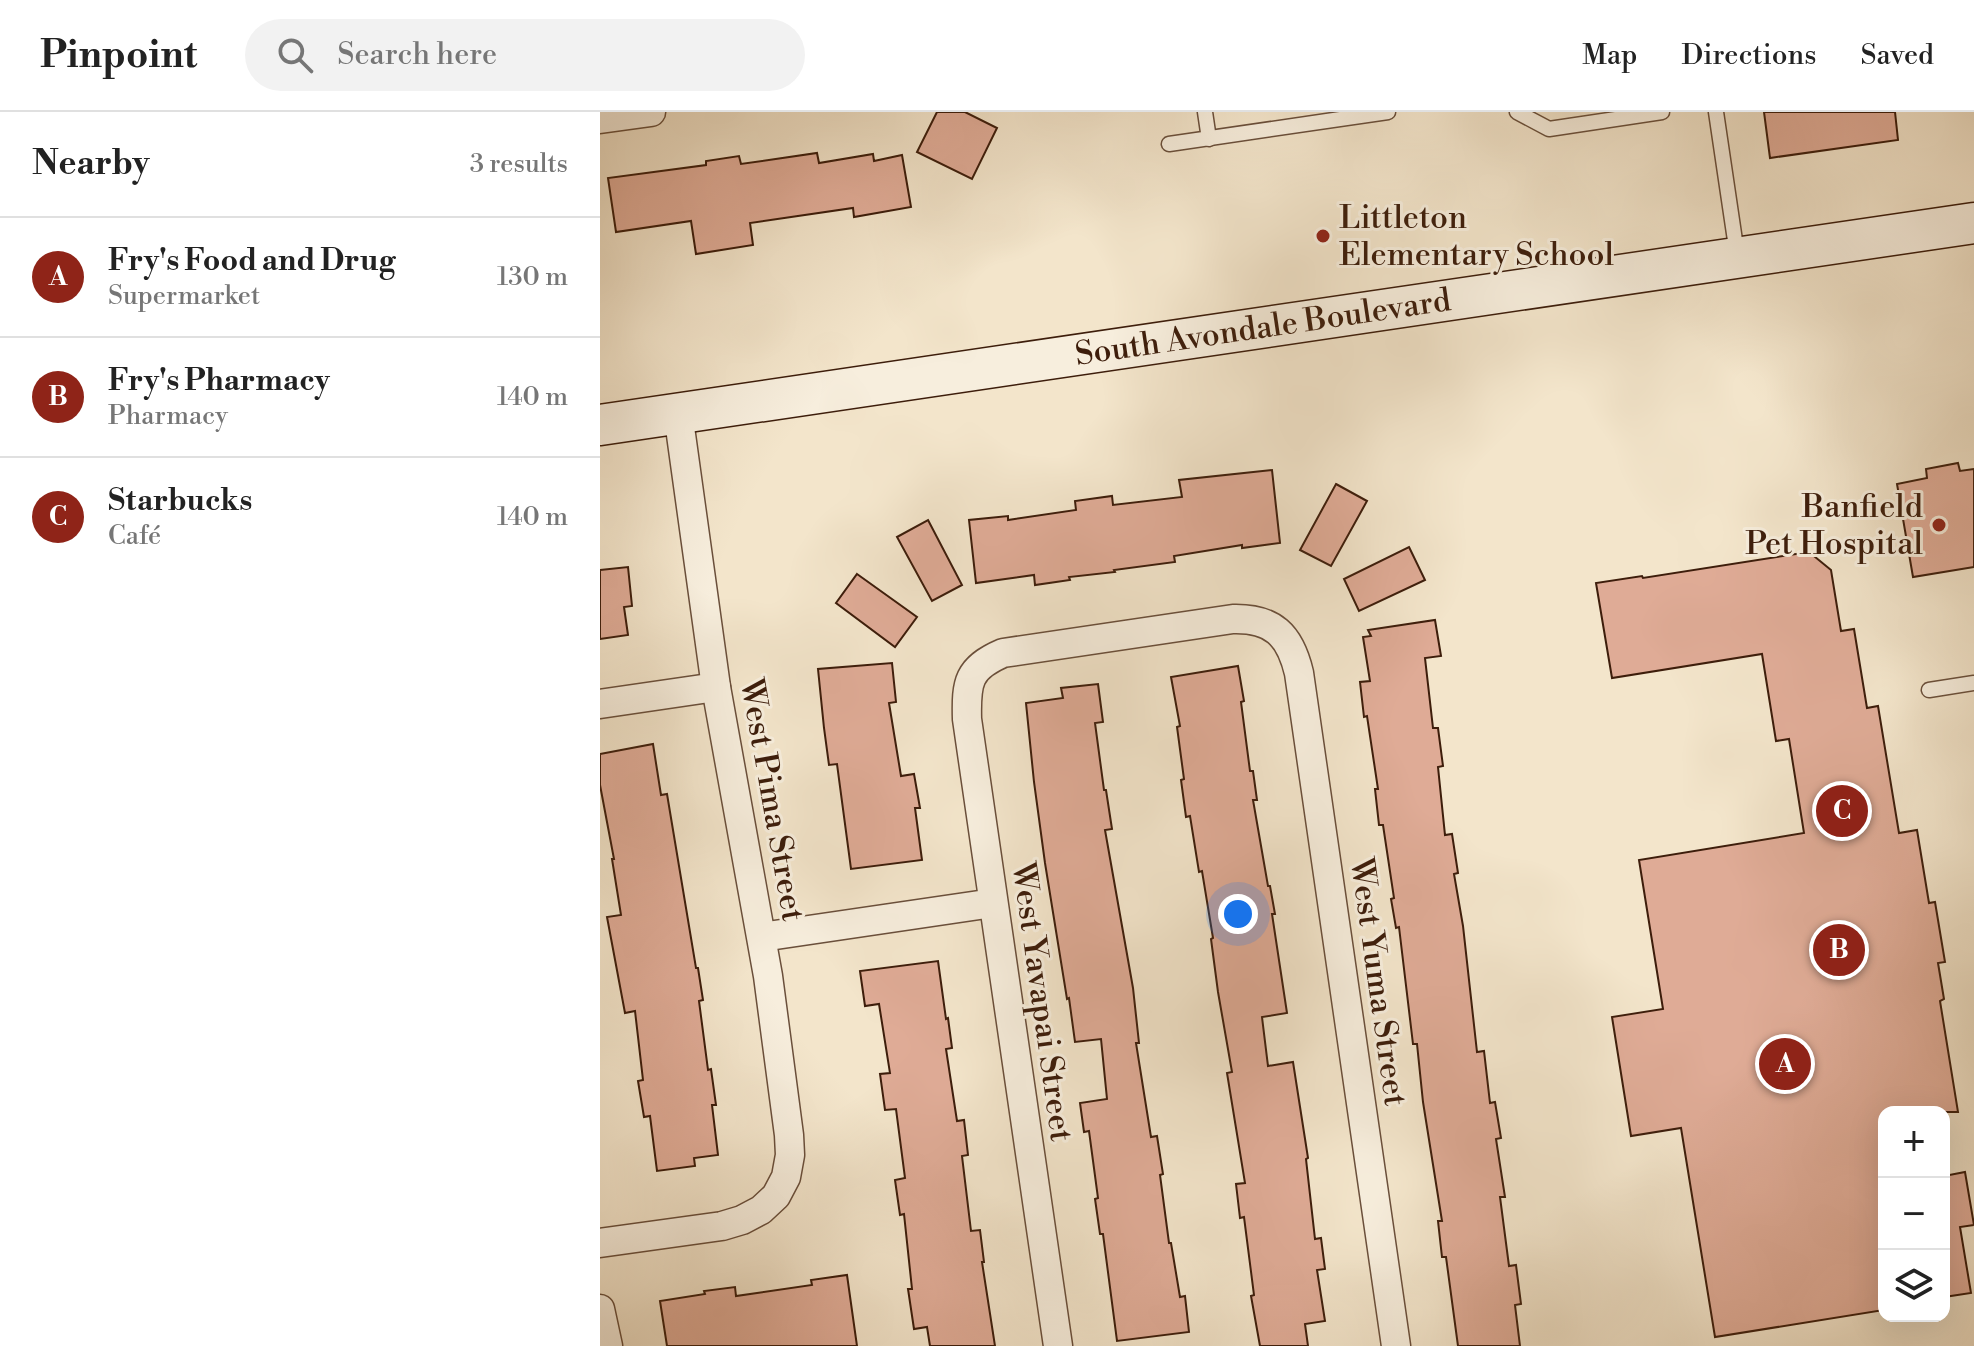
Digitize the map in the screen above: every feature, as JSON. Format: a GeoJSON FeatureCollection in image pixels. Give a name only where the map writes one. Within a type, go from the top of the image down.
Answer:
{"type":"FeatureCollection","features":[{"type":"Feature","properties":{"kind":"main road","name":"South Avondale Boulevard"},"geometry":{"type":"LineString","coordinates":[[600,425],[1974,223]]}},
{"type":"Feature","properties":{"kind":"street"},"geometry":{"type":"LineString","coordinates":[[600,119],[651,112]]}},
{"type":"Feature","properties":{"kind":"street","name":"West Pima Street"},"geometry":{"type":"LineString","coordinates":[[600,1243],[742,1220],[761,1210],[776,1196],[786,1177],[790,1155],[762,937],[716,687],[678,413]]}},
{"type":"Feature","properties":{"kind":"street","name":"West Yuma Street"},"geometry":{"type":"LineString","coordinates":[[975,669],[1003,653],[1233,619],[1250,618],[1265,622],[1289,644],[1299,673],[1396,1346]]}},
{"type":"Feature","properties":{"kind":"street","name":"West Yavapai Street"},"geometry":{"type":"LineString","coordinates":[[975,669],[968,686],[967,719],[1058,1346]]}},
{"type":"Feature","properties":{"kind":"street"},"geometry":{"type":"LineString","coordinates":[[600,704],[716,687]]}},
{"type":"Feature","properties":{"kind":"street"},"geometry":{"type":"LineString","coordinates":[[762,937],[993,903]]}},
{"type":"Feature","properties":{"kind":"street"},"geometry":{"type":"LineString","coordinates":[[600,1309],[608,1346]]}},
{"type":"Feature","properties":{"kind":"lane"},"geometry":{"type":"LineString","coordinates":[[1205,112],[1209,139]]}},
{"type":"Feature","properties":{"kind":"lane"},"geometry":{"type":"LineString","coordinates":[[1169,144],[1388,112]]}},
{"type":"Feature","properties":{"kind":"lane"},"geometry":{"type":"LineString","coordinates":[[1517,112],[1549,129],[1662,112]]}},
{"type":"Feature","properties":{"kind":"lane"},"geometry":{"type":"LineString","coordinates":[[1716,112],[1737,258]]}},
{"type":"Feature","properties":{"kind":"lane"},"geometry":{"type":"LineString","coordinates":[[1929,690],[1974,683]]}},
{"type":"Feature","properties":{"kind":"building"},"geometry":{"type":"Polygon","coordinates":[[[937,112],[965,112],[997,128],[972,179],[917,152],[937,112]]]}},
{"type":"Feature","properties":{"kind":"building"},"geometry":{"type":"Polygon","coordinates":[[[1764,112],[1895,112],[1898,140],[1770,158],[1764,112]]]}},
{"type":"Feature","properties":{"kind":"building"},"geometry":{"type":"Polygon","coordinates":[[[817,153],[819,163],[873,154],[874,161],[902,155],[911,207],[854,217],[853,208],[750,223],[753,245],[696,254],[691,221],[616,232],[608,178],[706,165],[706,161],[739,156],[741,164],[817,153]]]}},
{"type":"Feature","properties":{"kind":"building","name":"Banfield Pet Hospital"},"geometry":{"type":"Polygon","coordinates":[[[1958,463],[1960,471],[1974,469],[1974,567],[1913,577],[1897,484],[1927,478],[1926,469],[1958,463]]]}},
{"type":"Feature","properties":{"kind":"building"},"geometry":{"type":"Polygon","coordinates":[[[1272,470],[1280,543],[1242,548],[1242,545],[1174,556],[1175,562],[1035,585],[1034,575],[976,583],[969,520],[1008,516],[1008,520],[1076,510],[1075,501],[1112,496],[1113,505],[1182,497],[1179,480],[1272,470]]]}},
{"type":"Feature","properties":{"kind":"building"},"geometry":{"type":"Polygon","coordinates":[[[1336,484],[1367,501],[1331,566],[1300,550],[1336,484]]]}},
{"type":"Feature","properties":{"kind":"building"},"geometry":{"type":"Polygon","coordinates":[[[928,520],[962,585],[932,601],[897,537],[928,520]]]}},
{"type":"Feature","properties":{"kind":"building"},"geometry":{"type":"Polygon","coordinates":[[[1409,547],[1425,580],[1359,611],[1344,579],[1409,547]]]}},
{"type":"Feature","properties":{"kind":"building"},"geometry":{"type":"Polygon","coordinates":[[[1809,552],[1831,570],[1841,631],[1854,629],[1867,708],[1878,706],[1899,833],[1917,830],[1929,903],[1935,902],[1945,962],[1938,963],[1944,999],[1940,1001],[1958,1112],[1950,1112],[1950,1106],[1878,1106],[1878,1311],[1715,1337],[1681,1128],[1631,1136],[1612,1017],[1663,1009],[1639,860],[1804,833],[1789,739],[1776,741],[1762,654],[1612,678],[1596,583],[1809,552]]]}},
{"type":"Feature","properties":{"kind":"building"},"geometry":{"type":"Polygon","coordinates":[[[628,567],[632,606],[624,607],[628,635],[600,639],[600,570],[628,567]]]}},
{"type":"Feature","properties":{"kind":"building"},"geometry":{"type":"Polygon","coordinates":[[[857,574],[917,617],[895,647],[836,603],[857,574]]]}},
{"type":"Feature","properties":{"kind":"building"},"geometry":{"type":"Polygon","coordinates":[[[1435,620],[1441,656],[1425,658],[1433,728],[1438,728],[1443,766],[1438,767],[1445,835],[1452,834],[1458,873],[1454,874],[1477,1052],[1484,1051],[1490,1103],[1495,1102],[1501,1138],[1496,1139],[1505,1197],[1500,1197],[1509,1266],[1516,1265],[1521,1304],[1515,1305],[1520,1346],[1458,1346],[1446,1257],[1442,1257],[1438,1221],[1442,1221],[1417,1044],[1413,1044],[1399,927],[1396,928],[1391,899],[1394,898],[1383,825],[1379,825],[1375,789],[1378,789],[1367,716],[1364,717],[1360,682],[1370,681],[1363,637],[1371,636],[1368,630],[1435,620]]]}},
{"type":"Feature","properties":{"kind":"building"},"geometry":{"type":"Polygon","coordinates":[[[892,663],[896,702],[889,703],[901,776],[914,774],[920,808],[915,808],[922,860],[851,869],[837,764],[829,765],[818,669],[892,663]]]}},
{"type":"Feature","properties":{"kind":"building"},"geometry":{"type":"Polygon","coordinates":[[[1238,666],[1250,771],[1253,771],[1257,800],[1253,800],[1275,914],[1272,914],[1287,1013],[1262,1017],[1268,1066],[1293,1062],[1308,1158],[1315,1239],[1321,1238],[1325,1269],[1317,1270],[1325,1321],[1305,1324],[1308,1346],[1260,1346],[1251,1296],[1254,1295],[1244,1217],[1240,1218],[1236,1184],[1245,1183],[1227,1073],[1232,1072],[1202,871],[1199,872],[1190,816],[1186,817],[1181,780],[1184,779],[1177,727],[1180,726],[1171,677],[1238,666]]]}},
{"type":"Feature","properties":{"kind":"building"},"geometry":{"type":"Polygon","coordinates":[[[1098,684],[1103,722],[1095,723],[1112,829],[1105,830],[1133,988],[1139,1043],[1136,1043],[1151,1137],[1157,1136],[1169,1243],[1180,1297],[1185,1296],[1189,1332],[1117,1341],[1103,1234],[1100,1234],[1095,1199],[1098,1198],[1089,1131],[1084,1132],[1080,1103],[1107,1099],[1101,1039],[1075,1042],[1045,863],[1026,703],[1063,698],[1061,688],[1098,684]]]}},
{"type":"Feature","properties":{"kind":"building"},"geometry":{"type":"Polygon","coordinates":[[[653,744],[661,795],[667,794],[698,968],[708,1070],[711,1069],[716,1105],[712,1105],[718,1155],[694,1158],[695,1166],[657,1171],[650,1116],[644,1117],[638,1081],[643,1080],[635,1011],[625,1013],[607,917],[621,915],[600,785],[600,754],[653,744]]]}},
{"type":"Feature","properties":{"kind":"building"},"geometry":{"type":"Polygon","coordinates":[[[938,961],[952,1048],[946,1049],[957,1121],[964,1120],[968,1155],[962,1156],[971,1231],[980,1230],[995,1346],[930,1346],[927,1327],[914,1329],[908,1289],[912,1289],[904,1214],[900,1215],[895,1180],[905,1178],[896,1109],[885,1110],[880,1074],[890,1073],[879,1004],[865,1006],[860,971],[938,961]]]}},
{"type":"Feature","properties":{"kind":"building"},"geometry":{"type":"Polygon","coordinates":[[[1965,1172],[1974,1225],[1960,1227],[1971,1293],[1950,1296],[1950,1178],[1950,1175],[1965,1172]]]}},
{"type":"Feature","properties":{"kind":"building"},"geometry":{"type":"Polygon","coordinates":[[[847,1275],[857,1346],[667,1346],[660,1301],[735,1287],[736,1296],[812,1285],[811,1280],[847,1275]]]}},
{"type":"Feature","properties":{"kind":"place","name":"Littleton Elementary School"},"geometry":{"type":"Point","coordinates":[1323,236]}},
{"type":"Feature","properties":{"kind":"place","name":"Banfield Pet Hospital"},"geometry":{"type":"Point","coordinates":[1939,525]}},
{"type":"Feature","properties":{"kind":"place","name":"Starbucks"},"geometry":{"type":"Point","coordinates":[1842,811]}},
{"type":"Feature","properties":{"kind":"place","name":"Fry's Pharmacy"},"geometry":{"type":"Point","coordinates":[1839,950]}},
{"type":"Feature","properties":{"kind":"place","name":"Fry's Food and Drug"},"geometry":{"type":"Point","coordinates":[1785,1064]}}]}
